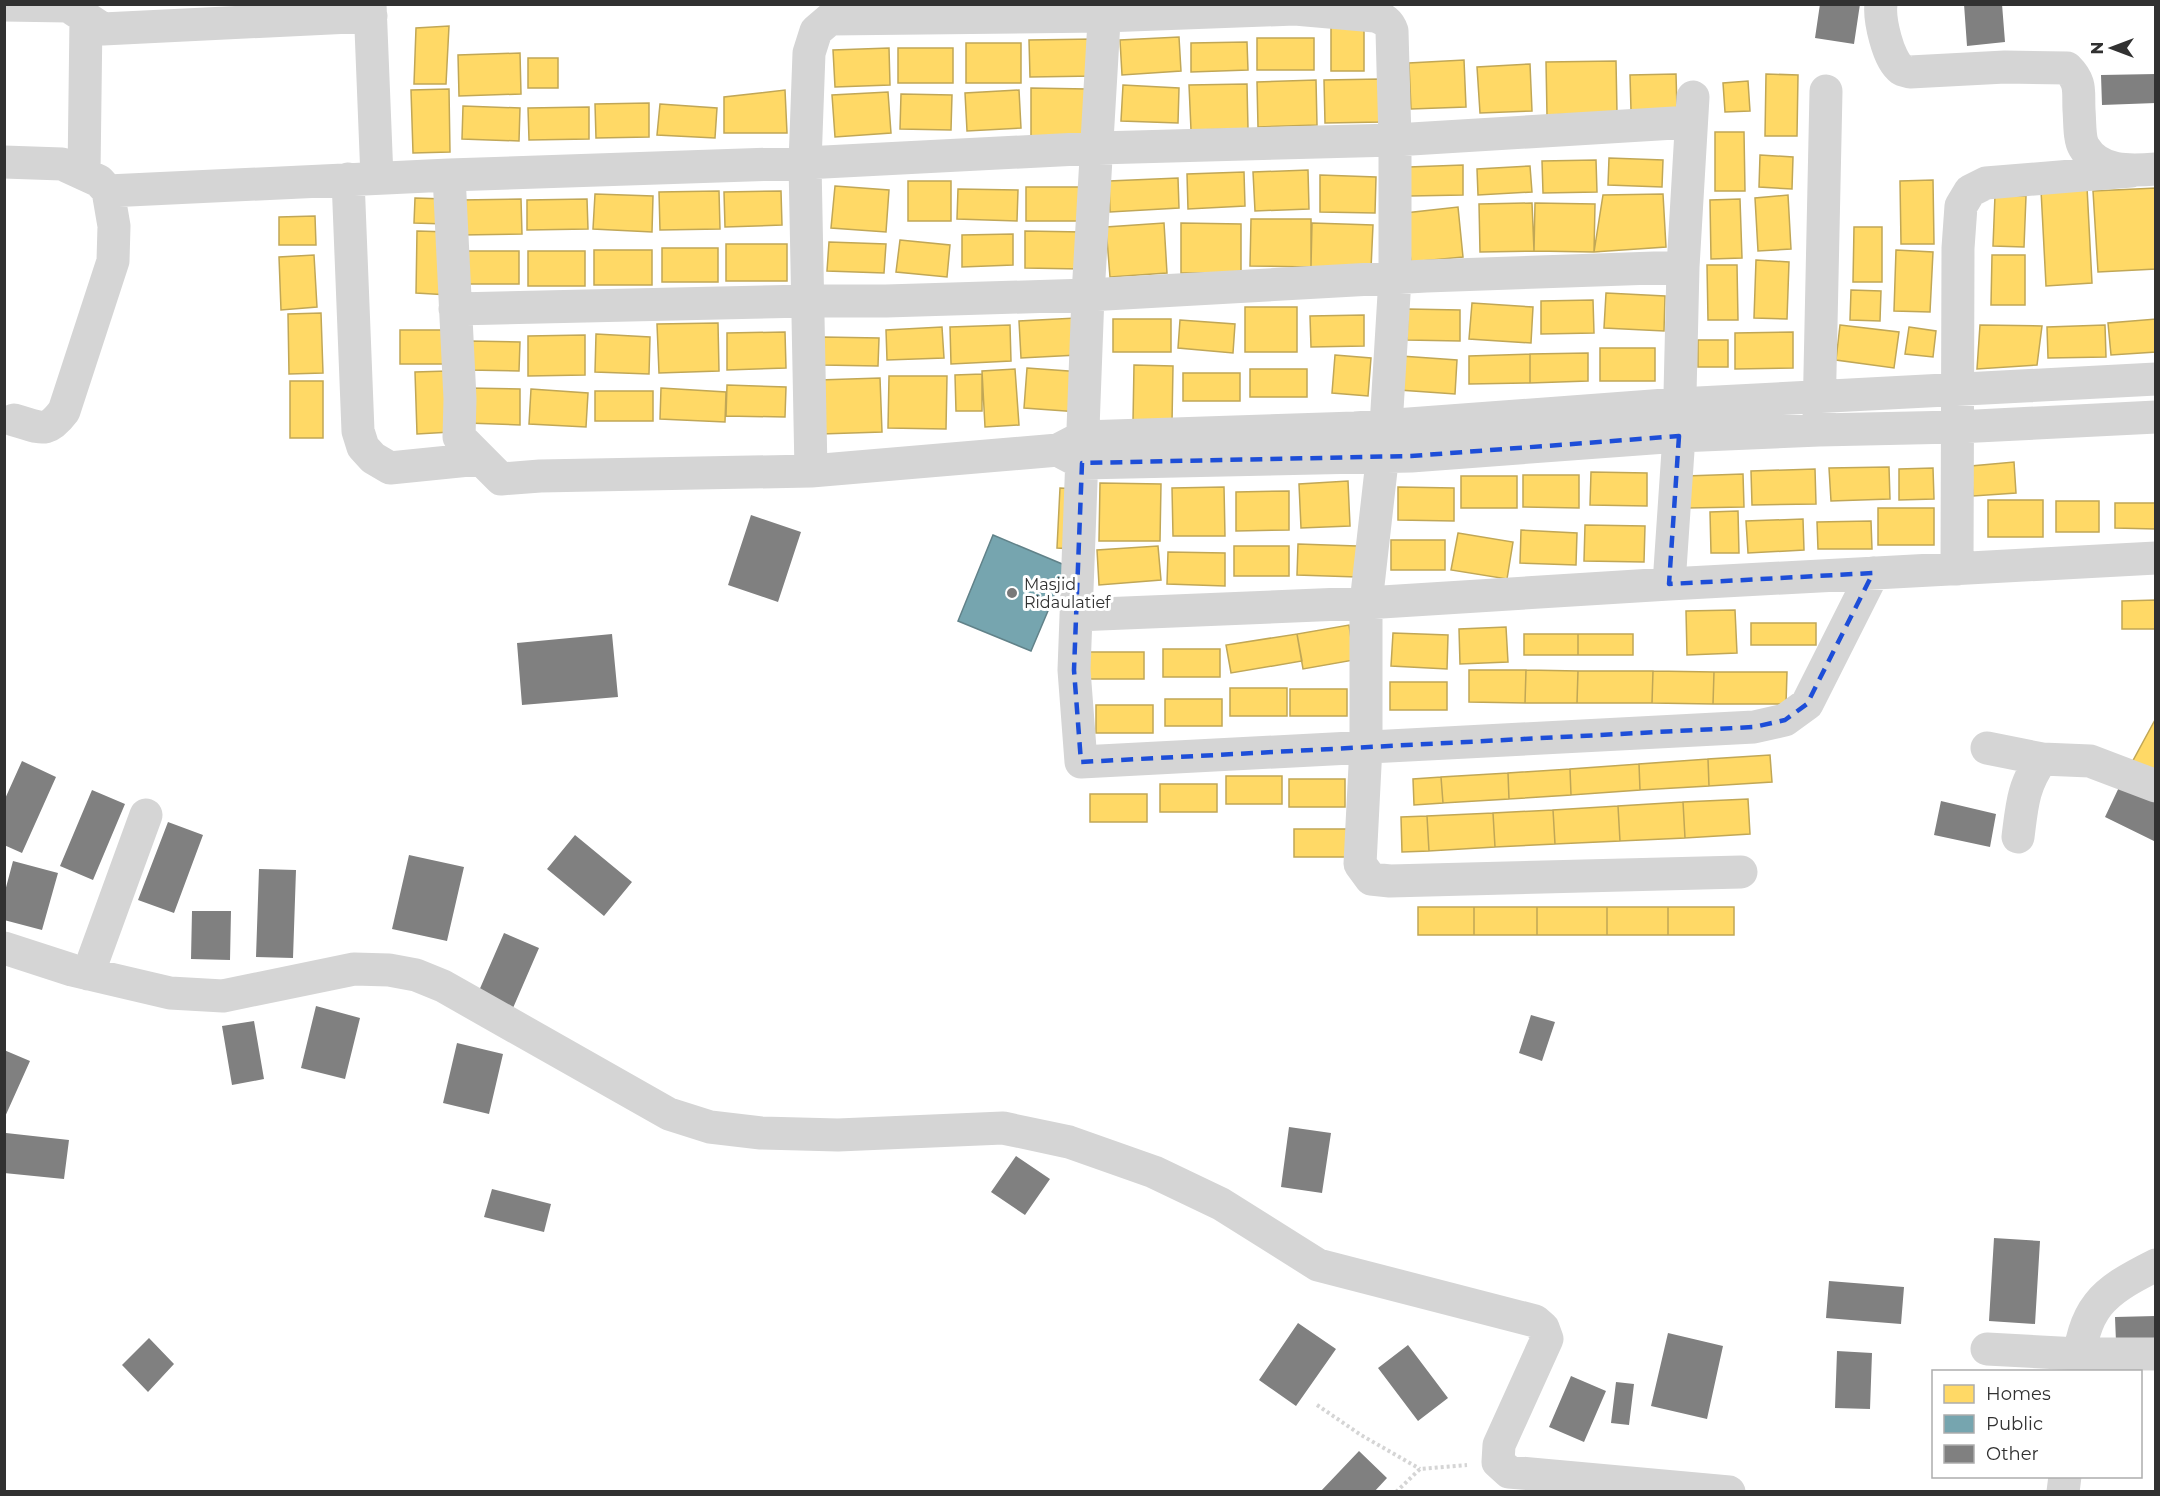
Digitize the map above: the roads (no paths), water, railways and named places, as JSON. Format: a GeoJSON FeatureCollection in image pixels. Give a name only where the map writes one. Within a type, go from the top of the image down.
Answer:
{"type":"FeatureCollection","features":[{"type":"Feature","properties":{"kind":"street"},"geometry":{"type":"LineString","coordinates":[[1881,4],[1882,21],[1889,50],[1894,62],[1901,69],[1910,72],[2005,67],[2067,68],[2076,77],[2079,89],[2083,146],[2096,161],[2110,168],[2143,170]]}},
{"type":"Feature","properties":{"kind":"street"},"geometry":{"type":"LineString","coordinates":[[4,5],[68,6],[103,29],[371,10],[362,179],[358,431],[363,447],[373,458],[390,468],[479,459]]}},
{"type":"Feature","properties":{"kind":"street"},"geometry":{"type":"LineString","coordinates":[[811,471],[805,163],[809,53],[816,31],[831,19],[863,12],[1295,9],[1376,16],[1383,19],[1392,31],[1395,278],[1385,441],[1366,603],[1366,746],[1360,864],[1371,879],[1390,881],[1741,872]]}},
{"type":"Feature","properties":{"kind":"street"},"geometry":{"type":"LineString","coordinates":[[1105,10],[1088,295],[1074,450],[1076,615],[1074,670],[1080,762],[1754,727],[1785,720],[1807,704],[1873,573]]}},
{"type":"Feature","properties":{"kind":"street"},"geometry":{"type":"LineString","coordinates":[[14,420],[45,428],[54,425],[64,411],[113,261],[114,226],[96,182],[86,18]]}},
{"type":"Feature","properties":{"kind":"street"},"geometry":{"type":"LineString","coordinates":[[1819,430],[1826,91]]}},
{"type":"Feature","properties":{"kind":"street"},"geometry":{"type":"LineString","coordinates":[[4,162],[62,164],[96,182],[362,179],[805,163],[1098,148],[1395,140],[1692,110],[1683,267],[1679,420],[1669,584]]}},
{"type":"Feature","properties":{"kind":"street"},"geometry":{"type":"LineString","coordinates":[[1957,569],[1958,248],[1961,206],[1970,191],[1986,183],[2143,170]]}},
{"type":"Feature","properties":{"kind":"street"},"geometry":{"type":"LineString","coordinates":[[449,175],[460,399],[459,437],[501,479],[540,476],[811,471],[1074,450],[1248,460],[1385,441],[1411,456],[1679,420],[1820,397],[2156,380]]}},
{"type":"Feature","properties":{"kind":"street"},"geometry":{"type":"LineString","coordinates":[[455,309],[1088,295],[1395,278],[1683,267]]}},
{"type":"Feature","properties":{"kind":"street"},"geometry":{"type":"LineString","coordinates":[[1679,420],[1819,430],[1957,427],[2156,417]]}},
{"type":"Feature","properties":{"kind":"street"},"geometry":{"type":"LineString","coordinates":[[1076,615],[1366,603],[2156,558]]}},
{"type":"Feature","properties":{"kind":"street"},"geometry":{"type":"LineString","coordinates":[[1987,748],[2042,759],[2090,761],[2156,786]]}},
{"type":"Feature","properties":{"kind":"street"},"geometry":{"type":"LineString","coordinates":[[2018,837],[2022,802],[2029,776],[2042,759]]}},
{"type":"Feature","properties":{"kind":"street"},"geometry":{"type":"LineString","coordinates":[[88,974],[146,815]]}},
{"type":"Feature","properties":{"kind":"street"},"geometry":{"type":"LineString","coordinates":[[4,948],[88,974],[170,993],[223,996],[354,969],[389,970],[416,975],[443,986],[669,1114],[710,1127],[761,1133],[838,1135],[1003,1128],[1069,1142],[1154,1172],[1221,1204],[1318,1264],[1534,1321],[1543,1328],[1547,1339],[1499,1444],[1498,1462],[1509,1472],[1729,1491]]}},
{"type":"Feature","properties":{"kind":"street"},"geometry":{"type":"LineString","coordinates":[[2077,1363],[2091,1312],[2101,1298],[2121,1283],[2156,1264]]}},
{"type":"Feature","properties":{"kind":"street"},"geometry":{"type":"LineString","coordinates":[[1987,1349],[2077,1363],[2156,1354]]}},
{"type":"Feature","properties":{"kind":"place","name":"Masjid Ridaulatief"},"geometry":{"type":"Point","coordinates":[1012,593]}}]}
